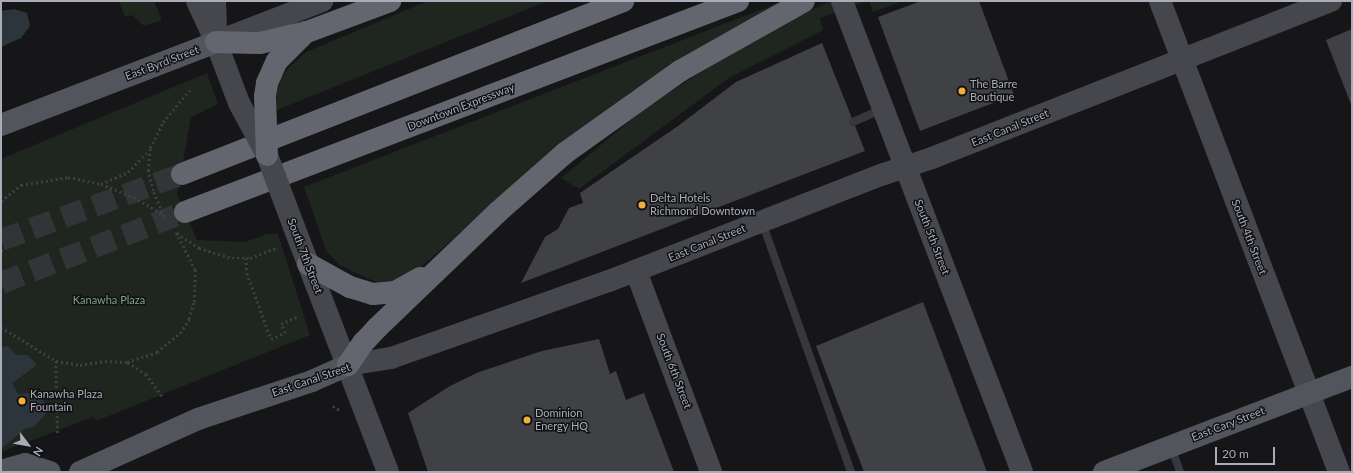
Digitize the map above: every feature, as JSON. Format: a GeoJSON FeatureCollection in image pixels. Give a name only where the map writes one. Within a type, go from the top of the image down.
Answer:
{"type":"FeatureCollection","features":[{"type":"Feature","properties":{"kind":"highway"},"geometry":{"type":"LineString","coordinates":[[216,42],[260,43],[307,32],[390,1]]}},
{"type":"Feature","properties":{"kind":"highway"},"geometry":{"type":"LineString","coordinates":[[182,174],[623,1]]}},
{"type":"Feature","properties":{"kind":"highway","name":"Downtown Expressway"},"geometry":{"type":"LineString","coordinates":[[185,212],[738,1]]}},
{"type":"Feature","properties":{"kind":"highway"},"geometry":{"type":"LineString","coordinates":[[348,365],[368,338],[451,257],[530,183],[600,126],[680,71],[804,1]]}},
{"type":"Feature","properties":{"kind":"highway"},"geometry":{"type":"LineString","coordinates":[[267,155],[265,96],[267,83],[277,61],[307,32]]}},
{"type":"Feature","properties":{"kind":"highway"},"geometry":{"type":"LineString","coordinates":[[308,264],[350,287],[373,294],[387,294],[403,289],[451,257]]}},
{"type":"Feature","properties":{"kind":"main road","name":"South 7th Street"},"geometry":{"type":"LineString","coordinates":[[197,1],[216,42],[239,103],[267,155],[388,472]]}},
{"type":"Feature","properties":{"kind":"main road","name":"South 7th Street"},"geometry":{"type":"LineString","coordinates":[[216,1],[216,42]]}},
{"type":"Feature","properties":{"kind":"main road","name":"East Byrd Street"},"geometry":{"type":"LineString","coordinates":[[1,125],[322,1]]}},
{"type":"Feature","properties":{"kind":"main road","name":"South 4th Street"},"geometry":{"type":"LineString","coordinates":[[1160,1],[1308,394],[1339,472]]}},
{"type":"Feature","properties":{"kind":"main road","name":"East Canal Street"},"geometry":{"type":"LineString","coordinates":[[80,472],[198,419],[312,380],[348,365],[392,358],[636,271],[762,221],[906,168],[1183,60],[1325,2]]}},
{"type":"Feature","properties":{"kind":"main road","name":"South 5th Street"},"geometry":{"type":"LineString","coordinates":[[844,8],[1022,472]]}},
{"type":"Feature","properties":{"kind":"main road","name":"South 6th Street"},"geometry":{"type":"LineString","coordinates":[[636,271],[711,472]]}},
{"type":"Feature","properties":{"kind":"main road","name":"East Cary Street"},"geometry":{"type":"LineString","coordinates":[[1104,472],[1352,377]]}},
{"type":"Feature","properties":{"kind":"main road"},"geometry":{"type":"LineString","coordinates":[[1,471],[25,464],[50,472]]}},
{"type":"Feature","properties":{"kind":"lane"},"geometry":{"type":"LineString","coordinates":[[853,122],[883,109]]}},
{"type":"Feature","properties":{"kind":"lane"},"geometry":{"type":"LineString","coordinates":[[762,221],[851,472]]}},
{"type":"Feature","properties":{"kind":"lane"},"geometry":{"type":"LineString","coordinates":[[1170,447],[1180,472]]}},
{"type":"Feature","properties":{"kind":"path"},"geometry":{"type":"LineString","coordinates":[[101,184],[128,172],[150,150]]}},
{"type":"Feature","properties":{"kind":"path"},"geometry":{"type":"LineString","coordinates":[[1,201],[21,185],[68,177],[101,184],[134,196],[162,214]]}},
{"type":"Feature","properties":{"kind":"path"},"geometry":{"type":"LineString","coordinates":[[1,328],[56,361],[80,365],[105,361],[127,362],[157,352],[180,333],[189,319],[194,302],[195,270],[175,231]]}},
{"type":"Feature","properties":{"kind":"path"},"geometry":{"type":"LineString","coordinates":[[1,250],[6,251]]}},
{"type":"Feature","properties":{"kind":"path"},"geometry":{"type":"LineString","coordinates":[[246,258],[247,273],[271,339],[285,333],[281,324],[299,316]]}},
{"type":"Feature","properties":{"kind":"path"},"geometry":{"type":"LineString","coordinates":[[56,361],[58,436]]}},
{"type":"Feature","properties":{"kind":"path"},"geometry":{"type":"LineString","coordinates":[[127,362],[146,374],[163,397]]}},
{"type":"Feature","properties":{"kind":"path"},"geometry":{"type":"LineString","coordinates":[[334,406],[345,414]]}},
{"type":"Feature","properties":{"kind":"green space"},"geometry":{"type":"Polygon","coordinates":[[[119,1],[154,1],[162,20],[144,26],[132,15],[125,17],[119,1]]]}},
{"type":"Feature","properties":{"kind":"green space"},"geometry":{"type":"Polygon","coordinates":[[[428,1],[548,1],[277,110],[277,91],[281,79],[289,67],[306,52],[428,1]]]}},
{"type":"Feature","properties":{"kind":"green space"},"geometry":{"type":"Polygon","coordinates":[[[783,1],[632,91],[548,155],[412,275],[398,282],[380,284],[339,265],[326,250],[304,187],[783,1]]]}},
{"type":"Feature","properties":{"kind":"green space"},"geometry":{"type":"Polygon","coordinates":[[[831,1],[867,1],[820,18],[823,30],[729,78],[579,189],[561,178],[643,110],[682,84],[774,28],[831,1]]]}},
{"type":"Feature","properties":{"kind":"green space"},"geometry":{"type":"Polygon","coordinates":[[[869,1],[903,1],[873,12],[869,1]]]}},
{"type":"Feature","properties":{"kind":"green space","name":"Kanawha Plaza"},"geometry":{"type":"Polygon","coordinates":[[[207,73],[218,104],[191,117],[177,194],[197,240],[245,242],[267,234],[278,234],[310,335],[96,421],[93,417],[1,452],[1,159],[207,73]]]}},
{"type":"Feature","properties":{"kind":"shaded area"},"geometry":{"type":"Polygon","coordinates":[[[14,9],[27,13],[30,26],[21,38],[1,47],[1,11],[14,9]]]}},
{"type":"Feature","properties":{"kind":"shaded area","name":"Kanawha Plaza Fountain"},"geometry":{"type":"Polygon","coordinates":[[[8,346],[16,355],[28,355],[37,365],[12,383],[18,394],[36,392],[50,409],[34,427],[26,428],[1,449],[1,347],[8,346]]]}},
{"type":"Feature","properties":{"kind":"building"},"geometry":{"type":"Polygon","coordinates":[[[921,1],[979,1],[1014,95],[920,131],[878,17],[921,1]]]}},
{"type":"Feature","properties":{"kind":"building"},"geometry":{"type":"Polygon","coordinates":[[[1352,29],[1352,107],[1326,40],[1352,29]]]}},
{"type":"Feature","properties":{"kind":"building"},"geometry":{"type":"Polygon","coordinates":[[[822,43],[865,151],[521,283],[545,237],[558,229],[569,208],[583,203],[580,193],[678,126],[736,82],[822,43]]]}},
{"type":"Feature","properties":{"kind":"building"},"geometry":{"type":"Polygon","coordinates":[[[923,302],[987,472],[864,472],[816,346],[923,302]]]}},
{"type":"Feature","properties":{"kind":"building"},"geometry":{"type":"Polygon","coordinates":[[[599,339],[610,374],[616,371],[626,400],[644,393],[674,472],[428,472],[408,413],[450,386],[479,372],[542,351],[599,339]]]}},
{"type":"Feature","properties":{"kind":"tunnel"},"geometry":{"type":"LineString","coordinates":[[1,240],[182,174]]}},
{"type":"Feature","properties":{"kind":"tunnel"},"geometry":{"type":"LineString","coordinates":[[1,283],[185,212]]}},
{"type":"Feature","properties":{"kind":"place","name":"The Barre Boutique"},"geometry":{"type":"Point","coordinates":[962,91]}},
{"type":"Feature","properties":{"kind":"place","name":"Delta Hotels Richmond Downtown"},"geometry":{"type":"Point","coordinates":[642,205]}},
{"type":"Feature","properties":{"kind":"place","name":"Kanawha Plaza Fountain"},"geometry":{"type":"Point","coordinates":[22,401]}},
{"type":"Feature","properties":{"kind":"place","name":"Dominion Energy HQ"},"geometry":{"type":"Point","coordinates":[527,420]}}]}
